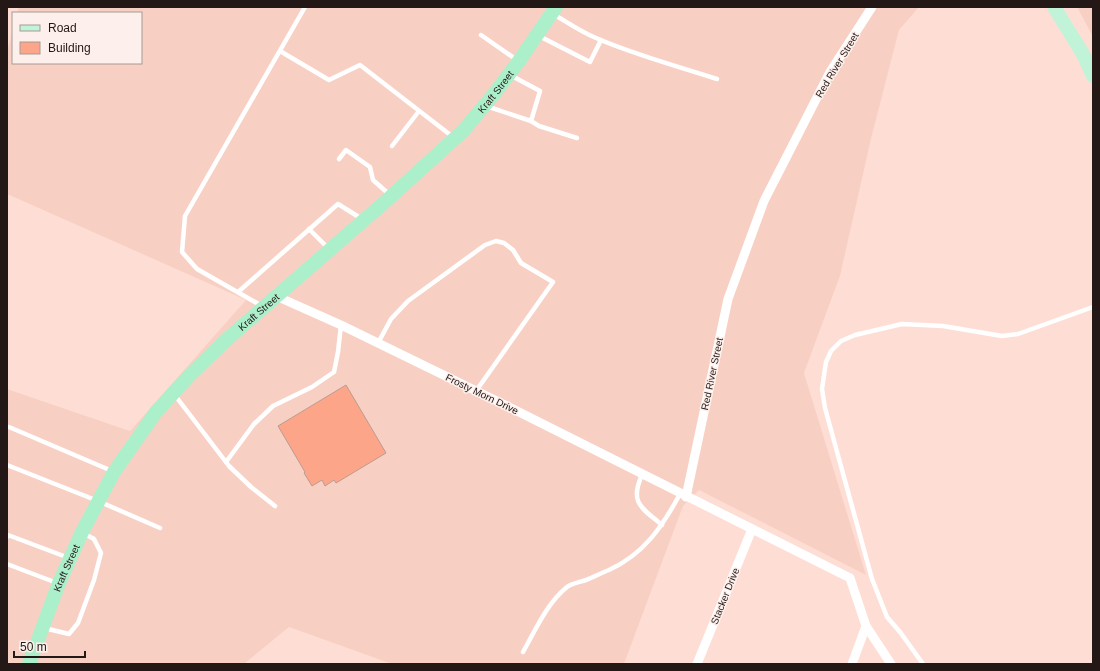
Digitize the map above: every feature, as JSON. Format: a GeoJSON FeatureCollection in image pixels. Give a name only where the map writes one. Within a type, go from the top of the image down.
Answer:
{"type":"FeatureCollection","features":[{"type":"Feature","properties":{"kind":"highway","name":"Kraft Street"},"geometry":{"type":"LineString","coordinates":[[29,664],[69,558],[98,500],[114,472],[156,412],[189,376],[264,307],[392,196],[454,138],[484,106],[509,74],[554,10]]}},
{"type":"Feature","properties":{"kind":"main road"},"geometry":{"type":"LineString","coordinates":[[1054,7],[1083,54],[1093,76]]}},
{"type":"Feature","properties":{"kind":"street","name":"Red River Street"},"geometry":{"type":"LineString","coordinates":[[683,496],[728,299],[762,208],[830,72],[872,7]]}},
{"type":"Feature","properties":{"kind":"street","name":"Frosty Morn Drive"},"geometry":{"type":"LineString","coordinates":[[276,296],[341,325],[476,391],[683,496]]}},
{"type":"Feature","properties":{"kind":"street"},"geometry":{"type":"LineString","coordinates":[[683,496],[752,528],[850,578],[866,626],[891,664]]}},
{"type":"Feature","properties":{"kind":"street","name":"Stacker Drive"},"geometry":{"type":"LineString","coordinates":[[697,664],[752,528]]}},
{"type":"Feature","properties":{"kind":"street"},"geometry":{"type":"LineString","coordinates":[[852,664],[866,626]]}},
{"type":"Feature","properties":{"kind":"lane"},"geometry":{"type":"LineString","coordinates":[[264,307],[197,268],[182,252],[185,216],[305,7]]}},
{"type":"Feature","properties":{"kind":"lane"},"geometry":{"type":"LineString","coordinates":[[554,10],[601,40],[645,57],[717,79]]}},
{"type":"Feature","properties":{"kind":"lane"},"geometry":{"type":"LineString","coordinates":[[481,35],[519,61]]}},
{"type":"Feature","properties":{"kind":"lane"},"geometry":{"type":"LineString","coordinates":[[537,35],[590,62],[601,40]]}},
{"type":"Feature","properties":{"kind":"lane"},"geometry":{"type":"LineString","coordinates":[[280,51],[329,80],[360,65],[454,138]]}},
{"type":"Feature","properties":{"kind":"lane"},"geometry":{"type":"LineString","coordinates":[[509,74],[540,91],[531,120]]}},
{"type":"Feature","properties":{"kind":"lane"},"geometry":{"type":"LineString","coordinates":[[484,106],[531,120],[539,126],[577,138]]}},
{"type":"Feature","properties":{"kind":"lane"},"geometry":{"type":"LineString","coordinates":[[392,146],[419,111]]}},
{"type":"Feature","properties":{"kind":"lane"},"geometry":{"type":"LineString","coordinates":[[339,159],[346,150],[370,167],[373,180],[392,196]]}},
{"type":"Feature","properties":{"kind":"lane"},"geometry":{"type":"LineString","coordinates":[[238,292],[338,204],[364,220]]}},
{"type":"Feature","properties":{"kind":"lane"},"geometry":{"type":"LineString","coordinates":[[309,229],[330,250]]}},
{"type":"Feature","properties":{"kind":"lane"},"geometry":{"type":"LineString","coordinates":[[378,343],[391,319],[408,301],[485,244],[496,241],[504,243],[513,250],[521,263],[553,282],[476,391]]}},
{"type":"Feature","properties":{"kind":"lane"},"geometry":{"type":"LineString","coordinates":[[923,664],[888,617],[872,579],[825,408],[822,388],[826,362],[831,351],[841,341],[902,324],[943,326],[1002,336],[1018,334],[1093,308]]}},
{"type":"Feature","properties":{"kind":"lane"},"geometry":{"type":"LineString","coordinates":[[226,462],[254,424],[273,406],[312,387],[334,372],[341,325]]}},
{"type":"Feature","properties":{"kind":"lane"},"geometry":{"type":"LineString","coordinates":[[173,392],[226,462],[250,487],[275,506]]}},
{"type":"Feature","properties":{"kind":"lane"},"geometry":{"type":"LineString","coordinates":[[7,427],[114,472]]}},
{"type":"Feature","properties":{"kind":"lane"},"geometry":{"type":"LineString","coordinates":[[7,465],[98,500],[160,528]]}},
{"type":"Feature","properties":{"kind":"lane"},"geometry":{"type":"LineString","coordinates":[[642,475],[637,486],[637,500],[644,510],[662,524]]}},
{"type":"Feature","properties":{"kind":"lane"},"geometry":{"type":"LineString","coordinates":[[523,652],[547,610],[559,594],[568,586],[586,580],[624,563],[651,540],[683,496]]}},
{"type":"Feature","properties":{"kind":"lane"},"geometry":{"type":"LineString","coordinates":[[43,627],[68,634],[78,623],[94,580],[101,553],[94,539],[82,532]]}},
{"type":"Feature","properties":{"kind":"lane"},"geometry":{"type":"LineString","coordinates":[[7,538],[8,535],[69,558]]}},
{"type":"Feature","properties":{"kind":"lane"},"geometry":{"type":"LineString","coordinates":[[7,564],[59,583]]}},
{"type":"Feature","properties":{"kind":"shaded area"},"geometry":{"type":"Polygon","coordinates":[[[19,7],[919,7],[899,30],[871,139],[840,276],[804,373],[866,575],[699,490],[683,506],[624,664],[392,664],[289,627],[244,664],[7,664],[7,389],[130,431],[246,300],[7,194],[7,51],[12,33],[12,64],[142,64],[142,12],[17,12],[19,7]]]}},
{"type":"Feature","properties":{"kind":"shaded area"},"geometry":{"type":"Polygon","coordinates":[[[1077,7],[1093,7],[1093,37],[1077,7]]]}},
{"type":"Feature","properties":{"kind":"building"},"geometry":{"type":"Polygon","coordinates":[[[346,385],[386,453],[336,483],[334,480],[325,486],[322,480],[312,486],[278,426],[346,385]]]}}]}
